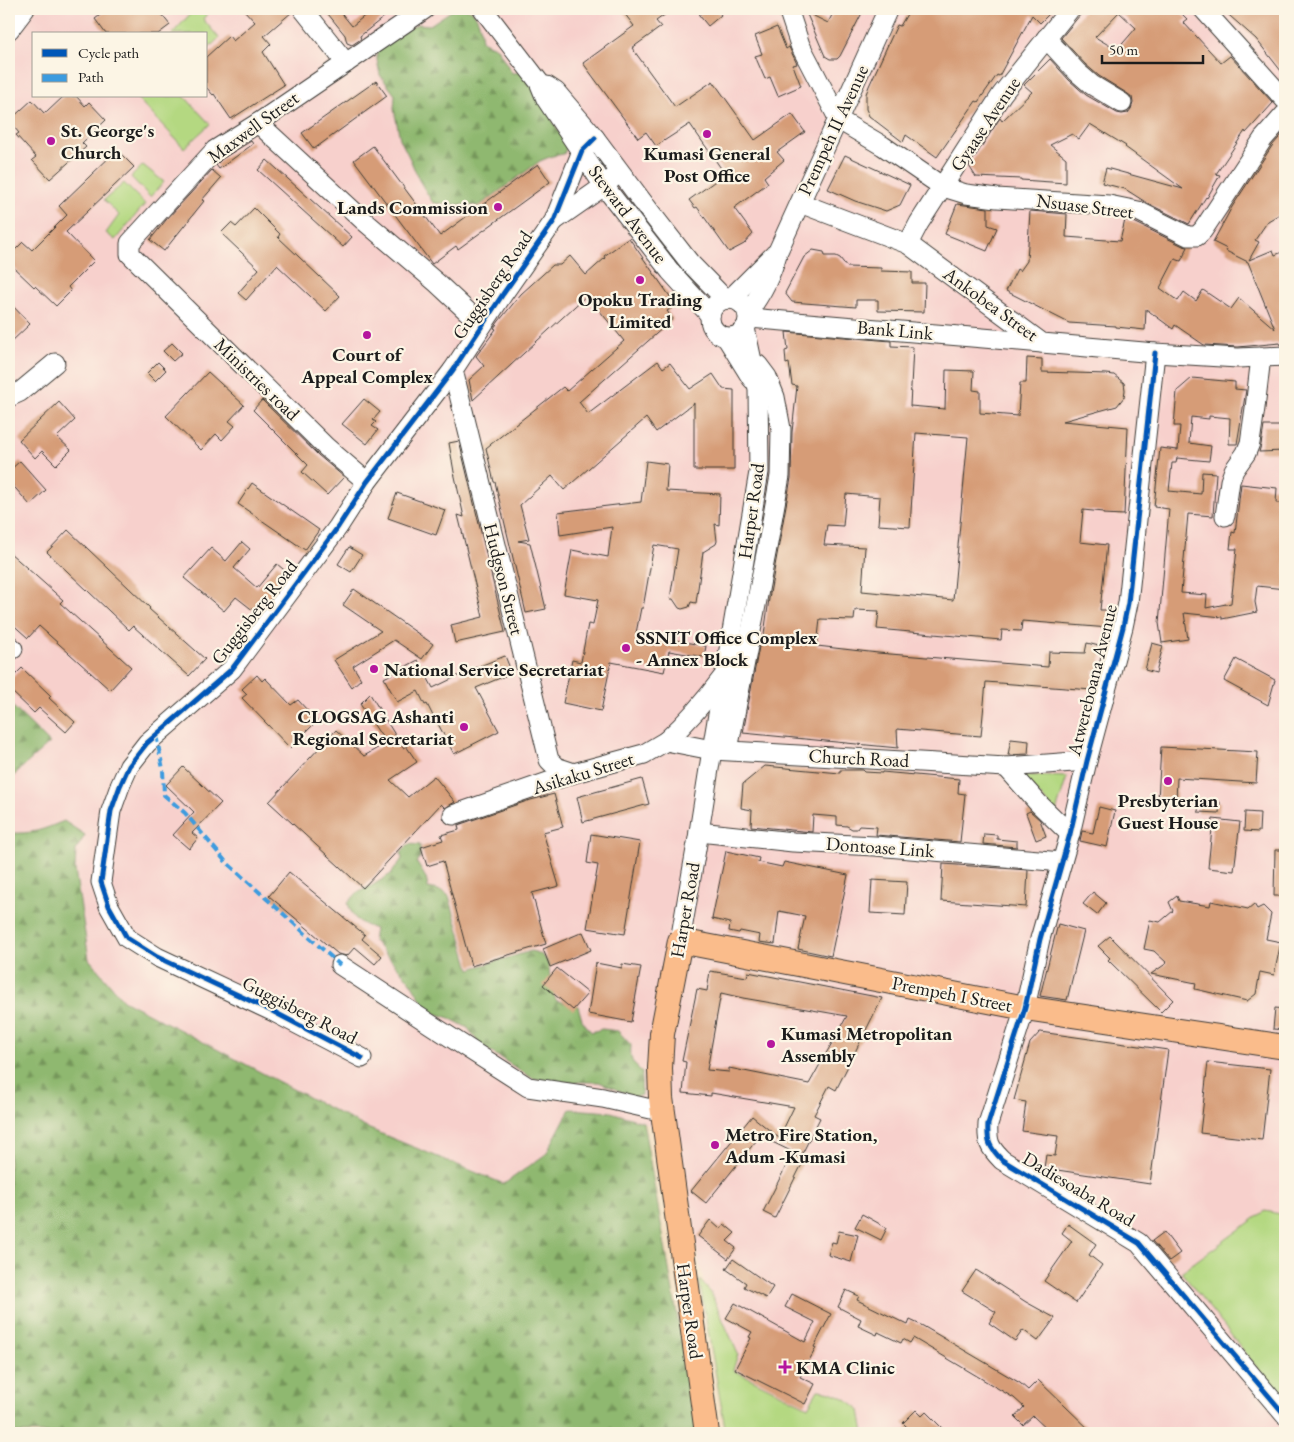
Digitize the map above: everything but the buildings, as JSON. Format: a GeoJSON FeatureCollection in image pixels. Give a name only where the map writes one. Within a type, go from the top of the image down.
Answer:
{"type":"FeatureCollection","features":[{"type":"Feature","properties":{"kind":"main road","name":"Prempeh I Street"},"geometry":{"type":"LineString","coordinates":[[680,941],[1025,1008],[1285,1047]]}},
{"type":"Feature","properties":{"kind":"main road","name":"Harper Road"},"geometry":{"type":"LineString","coordinates":[[680,941],[662,1034],[661,1098],[707,1433]]}},
{"type":"Feature","properties":{"kind":"street"},"geometry":{"type":"LineString","coordinates":[[9,30],[25,9]]}},
{"type":"Feature","properties":{"kind":"street"},"geometry":{"type":"LineString","coordinates":[[303,9],[346,63]]}},
{"type":"Feature","properties":{"kind":"street","name":"Maxwell Street"},"geometry":{"type":"LineString","coordinates":[[149,273],[130,254],[130,243],[215,150],[258,123],[425,9]]}},
{"type":"Feature","properties":{"kind":"street","name":"Steward Avenue"},"geometry":{"type":"LineString","coordinates":[[483,9],[539,82],[546,99],[588,145],[621,172],[690,263],[728,299]]}},
{"type":"Feature","properties":{"kind":"street"},"geometry":{"type":"LineString","coordinates":[[788,9],[800,45],[839,120]]}},
{"type":"Feature","properties":{"kind":"street","name":"Prempeh II Avenue"},"geometry":{"type":"LineString","coordinates":[[747,320],[765,288],[774,267],[778,251],[888,9]]}},
{"type":"Feature","properties":{"kind":"street","name":"Gyaase Avenue"},"geometry":{"type":"LineString","coordinates":[[908,244],[919,223],[1002,94],[1070,9]]}},
{"type":"Feature","properties":{"kind":"street"},"geometry":{"type":"LineString","coordinates":[[1203,9],[1285,100]]}},
{"type":"Feature","properties":{"kind":"street"},"geometry":{"type":"LineString","coordinates":[[1046,38],[1077,72],[1092,85],[1122,104]]}},
{"type":"Feature","properties":{"kind":"street","name":"Nsuase Street"},"geometry":{"type":"LineString","coordinates":[[839,120],[883,146],[943,187],[966,194],[997,198],[1109,205],[1138,211],[1188,236],[1197,236],[1203,230],[1263,139],[1285,114]]}},
{"type":"Feature","properties":{"kind":"street"},"geometry":{"type":"LineString","coordinates":[[258,123],[363,220],[437,283],[482,325]]}},
{"type":"Feature","properties":{"kind":"street","name":"Steward Avenue"},"geometry":{"type":"LineString","coordinates":[[588,145],[604,186],[670,271],[710,315]]}},
{"type":"Feature","properties":{"kind":"street","name":"Guggisberg Road"},"geometry":{"type":"LineString","coordinates":[[362,1058],[274,1012],[157,957],[127,938],[109,906],[101,882],[111,811],[129,766],[147,743],[232,669],[338,527],[367,482],[453,370],[554,221],[588,145]]}},
{"type":"Feature","properties":{"kind":"street","name":"Guggisberg Road"},"geometry":{"type":"LineString","coordinates":[[554,221],[621,172]]}},
{"type":"Feature","properties":{"kind":"street","name":"Ankobea Street"},"geometry":{"type":"LineString","coordinates":[[800,203],[908,244],[1042,342],[1155,353],[1238,358],[1285,356]]}},
{"type":"Feature","properties":{"kind":"street","name":"Prempeh II Avenue"},"geometry":{"type":"LineString","coordinates":[[728,299],[778,251]]}},
{"type":"Feature","properties":{"kind":"street","name":"Ministries road"},"geometry":{"type":"LineString","coordinates":[[149,273],[326,447],[367,482]]}},
{"type":"Feature","properties":{"kind":"street"},"geometry":{"type":"LineString","coordinates":[[728,299],[738,300],[744,305],[747,320],[740,334],[734,337],[720,335],[712,326],[710,315],[715,305],[728,299]]}},
{"type":"Feature","properties":{"kind":"street","name":"Bank Link"},"geometry":{"type":"LineString","coordinates":[[747,320],[1042,342]]}},
{"type":"Feature","properties":{"kind":"street","name":"Harper Road"},"geometry":{"type":"LineString","coordinates":[[680,941],[699,832],[720,750],[724,674],[759,472],[758,389],[751,356],[747,320]]}},
{"type":"Feature","properties":{"kind":"street"},"geometry":{"type":"LineString","coordinates":[[726,337],[758,389]]}},
{"type":"Feature","properties":{"kind":"street","name":"Atwereboana Avenue"},"geometry":{"type":"LineString","coordinates":[[1025,1008],[1040,939],[1070,834],[1128,603],[1155,353]]}},
{"type":"Feature","properties":{"kind":"street"},"geometry":{"type":"LineString","coordinates":[[666,741],[720,750],[768,543],[780,476],[781,429],[775,397],[768,377],[751,356]]}},
{"type":"Feature","properties":{"kind":"street"},"geometry":{"type":"LineString","coordinates":[[1225,516],[1230,481],[1234,470],[1246,453],[1250,443],[1260,357]]}},
{"type":"Feature","properties":{"kind":"street"},"geometry":{"type":"LineString","coordinates":[[9,397],[20,392],[55,363]]}},
{"type":"Feature","properties":{"kind":"street","name":"Hudgson Street"},"geometry":{"type":"LineString","coordinates":[[453,370],[549,760],[556,767],[574,773]]}},
{"type":"Feature","properties":{"kind":"street","name":"Asikaku Street"},"geometry":{"type":"LineString","coordinates":[[453,816],[574,773],[644,754],[666,741],[680,729],[705,701],[724,674]]}},
{"type":"Feature","properties":{"kind":"street","name":"Church Road"},"geometry":{"type":"LineString","coordinates":[[720,750],[1006,767],[1087,761]]}},
{"type":"Feature","properties":{"kind":"street"},"geometry":{"type":"LineString","coordinates":[[1006,767],[1038,803],[1070,834]]}},
{"type":"Feature","properties":{"kind":"street","name":"Dontoase Link"},"geometry":{"type":"LineString","coordinates":[[699,832],[793,842],[875,846],[1062,862]]}},
{"type":"Feature","properties":{"kind":"street"},"geometry":{"type":"LineString","coordinates":[[340,964],[441,1032],[528,1087],[603,1098],[664,1112]]}},
{"type":"Feature","properties":{"kind":"street","name":"Dadiesoaba Road"},"geometry":{"type":"LineString","coordinates":[[1025,1008],[988,1124],[987,1135],[989,1145],[1002,1160],[1139,1243],[1285,1415]]}},
{"type":"Feature","properties":{"kind":"shaded area"},"geometry":{"type":"Polygon","coordinates":[[[37,9],[1285,9],[1285,1433],[741,1433],[698,1258],[678,1141],[643,1122],[570,1109],[546,1154],[504,1184],[367,1128],[123,1000],[89,959],[75,870],[76,850],[64,821],[43,830],[26,834],[9,833],[9,784],[17,772],[50,743],[9,703],[9,39],[21,22],[37,9]]]}},
{"type":"Feature","properties":{"kind":"green space"},"geometry":{"type":"Polygon","coordinates":[[[193,9],[211,9],[203,19],[219,38],[208,49],[208,32],[174,32],[193,9]]]}},
{"type":"Feature","properties":{"kind":"green space"},"geometry":{"type":"Polygon","coordinates":[[[454,9],[465,9],[474,13],[479,22],[482,41],[497,48],[512,73],[525,72],[567,146],[564,154],[540,161],[479,206],[433,203],[419,180],[400,139],[394,109],[395,95],[380,75],[377,60],[377,46],[418,24],[430,25],[454,9]]]}},
{"type":"Feature","properties":{"kind":"green space"},"geometry":{"type":"Polygon","coordinates":[[[137,98],[186,98],[210,124],[184,148],[137,98]]]}},
{"type":"Feature","properties":{"kind":"green space"},"geometry":{"type":"Polygon","coordinates":[[[143,165],[164,182],[150,197],[131,177],[143,165]]]}},
{"type":"Feature","properties":{"kind":"green space"},"geometry":{"type":"Polygon","coordinates":[[[124,183],[145,204],[115,240],[106,233],[119,215],[104,200],[124,183]]]}},
{"type":"Feature","properties":{"kind":"green space"},"geometry":{"type":"Polygon","coordinates":[[[9,703],[50,743],[17,772],[9,784],[9,703]]]}},
{"type":"Feature","properties":{"kind":"green space"},"geometry":{"type":"Polygon","coordinates":[[[1020,775],[1067,777],[1056,812],[1020,775]]]}},
{"type":"Feature","properties":{"kind":"green space"},"geometry":{"type":"Polygon","coordinates":[[[64,821],[85,835],[76,850],[75,870],[89,959],[123,1000],[367,1128],[504,1184],[546,1154],[570,1109],[611,1112],[643,1122],[698,1433],[9,1433],[9,833],[37,831],[64,821]]]}},
{"type":"Feature","properties":{"kind":"green space"},"geometry":{"type":"Polygon","coordinates":[[[409,844],[420,845],[420,857],[417,863],[426,878],[428,888],[442,891],[449,896],[470,969],[531,951],[539,953],[544,957],[549,966],[552,990],[557,1001],[578,1006],[582,1020],[591,1032],[602,1029],[618,1031],[631,1045],[632,1060],[642,1072],[641,1095],[634,1097],[599,1082],[551,1082],[532,1078],[480,1045],[468,1028],[447,1017],[429,1012],[409,980],[373,940],[375,929],[357,920],[348,903],[357,893],[391,874],[402,859],[401,853],[409,844]]]}},
{"type":"Feature","properties":{"kind":"green space"},"geometry":{"type":"Polygon","coordinates":[[[1265,1211],[1285,1215],[1285,1403],[1181,1272],[1265,1211]]]}},
{"type":"Feature","properties":{"kind":"green space"},"geometry":{"type":"Polygon","coordinates":[[[699,1279],[711,1293],[738,1354],[733,1370],[808,1407],[818,1390],[841,1396],[860,1410],[864,1433],[726,1433],[699,1279]]]}},
{"type":"Feature","properties":{"kind":"marked path"},"geometry":{"type":"LineString","coordinates":[[156,735],[163,769],[164,795],[185,813],[226,862],[340,965]]}},
{"type":"Feature","properties":{"kind":"cycle path"},"geometry":{"type":"LineString","coordinates":[[362,1058],[274,1012],[157,957],[127,938],[109,906],[101,882],[111,811],[129,766],[147,743],[232,669],[338,527],[367,482],[453,370],[554,221],[582,151],[595,138]]}},
{"type":"Feature","properties":{"kind":"cycle path"},"geometry":{"type":"LineString","coordinates":[[1155,353],[1128,603],[1123,627],[1087,761],[1070,834],[1040,939],[1025,1008],[988,1124],[988,1135],[992,1148],[1002,1160],[1139,1243],[1285,1415]]}},
{"type":"Feature","properties":{"kind":"place","name":"Kumasi General Post Office"},"geometry":{"type":"Point","coordinates":[707,134]}},
{"type":"Feature","properties":{"kind":"place","name":"St. George's Church"},"geometry":{"type":"Point","coordinates":[51,141]}},
{"type":"Feature","properties":{"kind":"place","name":"Lands Commission"},"geometry":{"type":"Point","coordinates":[498,207]}},
{"type":"Feature","properties":{"kind":"place","name":"Opoku Trading Limited"},"geometry":{"type":"Point","coordinates":[640,280]}},
{"type":"Feature","properties":{"kind":"place","name":"Court of Appeal Complex"},"geometry":{"type":"Point","coordinates":[367,335]}},
{"type":"Feature","properties":{"kind":"place","name":"SSNIT Office Complex - Annex Block"},"geometry":{"type":"Point","coordinates":[626,648]}},
{"type":"Feature","properties":{"kind":"place","name":"National Service Secretariat"},"geometry":{"type":"Point","coordinates":[374,669]}},
{"type":"Feature","properties":{"kind":"place","name":"CLOGSAG Ashanti Regional Secretariat"},"geometry":{"type":"Point","coordinates":[464,727]}},
{"type":"Feature","properties":{"kind":"place","name":"Presbyterian Guest House"},"geometry":{"type":"Point","coordinates":[1168,781]}},
{"type":"Feature","properties":{"kind":"place","name":"Kumasi Metropolitan Assembly"},"geometry":{"type":"Point","coordinates":[771,1044]}},
{"type":"Feature","properties":{"kind":"place","name":"Metro Fire Station, Adum -Kumasi"},"geometry":{"type":"Point","coordinates":[715,1145]}},
{"type":"Feature","properties":{"kind":"place","name":"KMA Clinic"},"geometry":{"type":"Point","coordinates":[785,1367]}}]}
